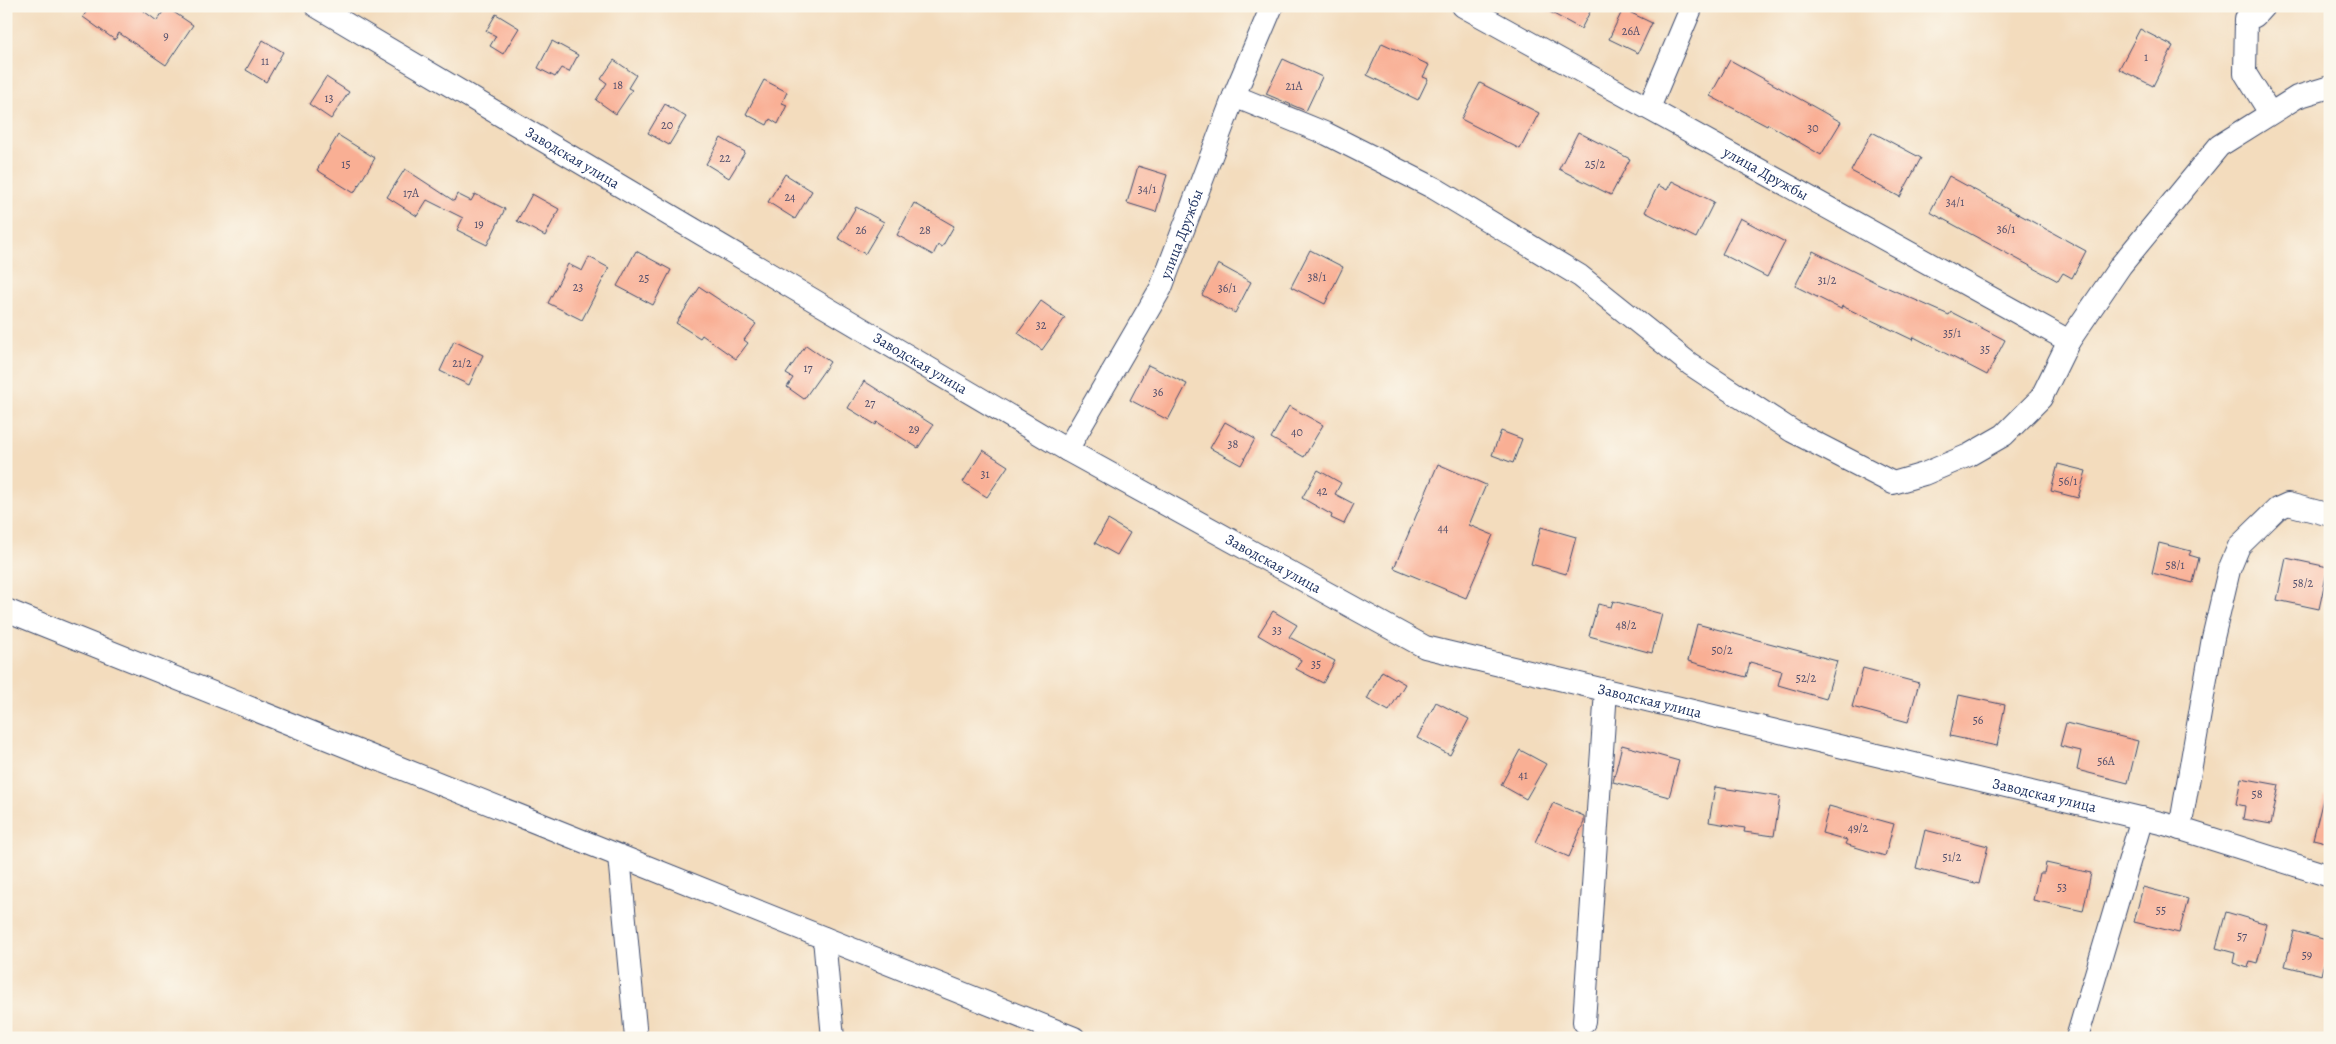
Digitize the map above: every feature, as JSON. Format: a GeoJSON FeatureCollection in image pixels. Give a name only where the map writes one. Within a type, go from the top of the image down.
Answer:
{"type":"FeatureCollection","features":[{"type":"Feature","properties":{"kind":"street","name":"Заводская улица"},"geometry":{"type":"LineString","coordinates":[[316,6],[1066,450],[1426,647],[2142,818],[2330,876]]}},
{"type":"Feature","properties":{"kind":"street","name":"улица Дружбы"},"geometry":{"type":"LineString","coordinates":[[1066,450],[1161,288],[1234,96],[1272,6]]}},
{"type":"Feature","properties":{"kind":"street","name":"улица Дружбы"},"geometry":{"type":"LineString","coordinates":[[1462,6],[2069,340]]}},
{"type":"Feature","properties":{"kind":"street"},"geometry":{"type":"LineString","coordinates":[[1648,108],[1692,6]]}},
{"type":"Feature","properties":{"kind":"street"},"geometry":{"type":"LineString","coordinates":[[2255,10],[2246,20],[2245,73],[2270,113]]}},
{"type":"Feature","properties":{"kind":"street"},"geometry":{"type":"LineString","coordinates":[[1234,96],[1327,134],[1442,192],[1580,276],[1690,364],[1777,420],[1893,483],[1924,474],[1969,454],[2004,435],[2041,398],[2069,340],[2121,265],[2219,146],[2297,97],[2330,87]]}},
{"type":"Feature","properties":{"kind":"street"},"geometry":{"type":"LineString","coordinates":[[2180,829],[2213,638],[2229,570],[2238,546],[2277,509],[2288,504],[2330,515]]}},
{"type":"Feature","properties":{"kind":"street"},"geometry":{"type":"LineString","coordinates":[[6,610],[1074,1038]]}},
{"type":"Feature","properties":{"kind":"street"},"geometry":{"type":"LineString","coordinates":[[1584,1022],[1606,690]]}},
{"type":"Feature","properties":{"kind":"street"},"geometry":{"type":"LineString","coordinates":[[2077,1038],[2142,818]]}},
{"type":"Feature","properties":{"kind":"street"},"geometry":{"type":"LineString","coordinates":[[619,856],[636,1038]]}},
{"type":"Feature","properties":{"kind":"street"},"geometry":{"type":"LineString","coordinates":[[824,938],[833,1038]]}},
{"type":"Feature","properties":{"kind":"building"},"geometry":{"type":"Polygon","coordinates":[[[90,6],[137,6],[157,21],[166,7],[193,25],[166,65],[119,33],[115,40],[83,17],[90,6]]]}},
{"type":"Feature","properties":{"kind":"building"},"geometry":{"type":"Polygon","coordinates":[[[1539,6],[1593,6],[1581,29],[1539,6]]]}},
{"type":"Feature","properties":{"kind":"building"},"geometry":{"type":"Polygon","coordinates":[[[1623,9],[1652,23],[1638,53],[1609,39],[1623,9]]]}},
{"type":"Feature","properties":{"kind":"building"},"geometry":{"type":"Polygon","coordinates":[[[496,14],[519,28],[503,54],[490,46],[496,36],[486,31],[496,14]]]}},
{"type":"Feature","properties":{"kind":"building"},"geometry":{"type":"Polygon","coordinates":[[[2140,29],[2173,46],[2153,86],[2119,69],[2140,29]]]}},
{"type":"Feature","properties":{"kind":"building"},"geometry":{"type":"Polygon","coordinates":[[[263,40],[283,52],[266,82],[246,70],[263,40]]]}},
{"type":"Feature","properties":{"kind":"building"},"geometry":{"type":"Polygon","coordinates":[[[552,41],[578,55],[569,72],[561,68],[555,77],[538,68],[552,41]]]}},
{"type":"Feature","properties":{"kind":"building"},"geometry":{"type":"Polygon","coordinates":[[[1382,43],[1429,65],[1423,77],[1428,79],[1418,100],[1367,75],[1382,43]]]}},
{"type":"Feature","properties":{"kind":"building"},"geometry":{"type":"Polygon","coordinates":[[[1283,59],[1322,77],[1306,111],[1266,94],[1283,59]]]}},
{"type":"Feature","properties":{"kind":"building"},"geometry":{"type":"Polygon","coordinates":[[[614,60],[636,75],[628,88],[632,90],[616,114],[596,100],[607,83],[601,79],[614,60]]]}},
{"type":"Feature","properties":{"kind":"building"},"geometry":{"type":"Polygon","coordinates":[[[1730,60],[1841,122],[1821,155],[1768,124],[1767,126],[1710,96],[1730,60]]]}},
{"type":"Feature","properties":{"kind":"building"},"geometry":{"type":"Polygon","coordinates":[[[326,77],[349,92],[331,119],[309,104],[326,77]]]}},
{"type":"Feature","properties":{"kind":"building"},"geometry":{"type":"Polygon","coordinates":[[[764,80],[787,92],[782,103],[787,105],[778,124],[770,119],[767,125],[746,114],[764,80]]]}},
{"type":"Feature","properties":{"kind":"building"},"geometry":{"type":"Polygon","coordinates":[[[1480,83],[1539,113],[1520,149],[1461,119],[1480,83]]]}},
{"type":"Feature","properties":{"kind":"building"},"geometry":{"type":"Polygon","coordinates":[[[665,104],[686,117],[669,145],[648,133],[665,104]]]}},
{"type":"Feature","properties":{"kind":"building"},"geometry":{"type":"Polygon","coordinates":[[[1578,132],[1630,159],[1611,195],[1559,169],[1578,132]]]}},
{"type":"Feature","properties":{"kind":"building"},"geometry":{"type":"Polygon","coordinates":[[[1872,132],[1921,158],[1900,197],[1851,171],[1872,132]]]}},
{"type":"Feature","properties":{"kind":"building"},"geometry":{"type":"Polygon","coordinates":[[[338,135],[375,158],[354,193],[317,170],[338,135]]]}},
{"type":"Feature","properties":{"kind":"building"},"geometry":{"type":"Polygon","coordinates":[[[721,138],[745,152],[729,178],[706,164],[721,138]]]}},
{"type":"Feature","properties":{"kind":"building"},"geometry":{"type":"Polygon","coordinates":[[[1138,166],[1167,175],[1156,212],[1127,203],[1138,166]]]}},
{"type":"Feature","properties":{"kind":"building"},"geometry":{"type":"Polygon","coordinates":[[[405,169],[454,201],[457,194],[471,201],[475,194],[505,209],[487,245],[457,230],[463,218],[427,200],[417,216],[387,197],[405,169]]]}},
{"type":"Feature","properties":{"kind":"building"},"geometry":{"type":"Polygon","coordinates":[[[785,174],[812,191],[795,219],[768,202],[785,174]]]}},
{"type":"Feature","properties":{"kind":"building"},"geometry":{"type":"Polygon","coordinates":[[[1949,176],[2086,251],[2072,278],[2063,273],[2058,281],[1930,212],[1949,176]]]}},
{"type":"Feature","properties":{"kind":"building"},"geometry":{"type":"Polygon","coordinates":[[[1672,181],[1714,202],[1696,238],[1645,212],[1658,185],[1667,190],[1672,181]]]}},
{"type":"Feature","properties":{"kind":"building"},"geometry":{"type":"Polygon","coordinates":[[[532,194],[559,209],[545,236],[517,221],[532,194]]]}},
{"type":"Feature","properties":{"kind":"building"},"geometry":{"type":"Polygon","coordinates":[[[914,203],[954,226],[942,247],[938,245],[933,255],[897,235],[914,203]]]}},
{"type":"Feature","properties":{"kind":"building"},"geometry":{"type":"Polygon","coordinates":[[[856,207],[884,222],[865,254],[838,238],[856,207]]]}},
{"type":"Feature","properties":{"kind":"building"},"geometry":{"type":"Polygon","coordinates":[[[1740,218],[1785,242],[1767,277],[1722,254],[1740,218]]]}},
{"type":"Feature","properties":{"kind":"building"},"geometry":{"type":"Polygon","coordinates":[[[1310,250],[1343,267],[1325,304],[1291,287],[1310,250]]]}},
{"type":"Feature","properties":{"kind":"building"},"geometry":{"type":"Polygon","coordinates":[[[636,251],[671,270],[653,305],[617,286],[636,251]]]}},
{"type":"Feature","properties":{"kind":"building"},"geometry":{"type":"Polygon","coordinates":[[[1813,251],[1877,283],[1949,315],[1951,312],[2005,340],[1987,375],[1914,337],[1913,340],[1842,306],[1841,309],[1795,286],[1813,251]]]}},
{"type":"Feature","properties":{"kind":"building"},"geometry":{"type":"Polygon","coordinates":[[[589,257],[609,268],[582,320],[548,303],[568,264],[582,271],[589,257]]]}},
{"type":"Feature","properties":{"kind":"building"},"geometry":{"type":"Polygon","coordinates":[[[1218,264],[1251,282],[1235,313],[1202,295],[1218,264]]]}},
{"type":"Feature","properties":{"kind":"building"},"geometry":{"type":"Polygon","coordinates":[[[700,287],[756,324],[744,340],[748,343],[736,359],[702,335],[700,338],[676,323],[700,287]]]}},
{"type":"Feature","properties":{"kind":"building"},"geometry":{"type":"Polygon","coordinates":[[[1041,301],[1065,318],[1042,350],[1018,333],[1041,301]]]}},
{"type":"Feature","properties":{"kind":"building"},"geometry":{"type":"Polygon","coordinates":[[[454,341],[483,355],[469,385],[440,371],[454,341]]]}},
{"type":"Feature","properties":{"kind":"building"},"geometry":{"type":"Polygon","coordinates":[[[806,345],[830,362],[804,399],[787,387],[793,378],[786,374],[806,345]]]}},
{"type":"Feature","properties":{"kind":"building"},"geometry":{"type":"Polygon","coordinates":[[[1148,365],[1187,384],[1168,420],[1130,400],[1148,365]]]}},
{"type":"Feature","properties":{"kind":"building"},"geometry":{"type":"Polygon","coordinates":[[[864,381],[933,425],[918,448],[877,422],[876,425],[848,408],[864,381]]]}},
{"type":"Feature","properties":{"kind":"building"},"geometry":{"type":"Polygon","coordinates":[[[1289,406],[1323,425],[1304,457],[1271,438],[1289,406]]]}},
{"type":"Feature","properties":{"kind":"building"},"geometry":{"type":"Polygon","coordinates":[[[1225,422],[1255,439],[1241,465],[1210,448],[1225,422]]]}},
{"type":"Feature","properties":{"kind":"building"},"geometry":{"type":"Polygon","coordinates":[[[1501,431],[1522,439],[1513,463],[1492,455],[1501,431]]]}},
{"type":"Feature","properties":{"kind":"building"},"geometry":{"type":"Polygon","coordinates":[[[983,450],[1008,466],[987,497],[963,482],[983,450]]]}},
{"type":"Feature","properties":{"kind":"building"},"geometry":{"type":"Polygon","coordinates":[[[1438,464],[1486,485],[1469,525],[1493,535],[1466,598],[1394,568],[1438,464]]]}},
{"type":"Feature","properties":{"kind":"building"},"geometry":{"type":"Polygon","coordinates":[[[2058,464],[2086,471],[2078,498],[2051,491],[2058,464]]]}},
{"type":"Feature","properties":{"kind":"building"},"geometry":{"type":"Polygon","coordinates":[[[1318,470],[1341,483],[1335,494],[1354,504],[1344,524],[1331,518],[1332,515],[1302,498],[1318,470]]]}},
{"type":"Feature","properties":{"kind":"building"},"geometry":{"type":"Polygon","coordinates":[[[1108,520],[1130,533],[1117,555],[1095,543],[1108,520]]]}},
{"type":"Feature","properties":{"kind":"building"},"geometry":{"type":"Polygon","coordinates":[[[1541,527],[1576,537],[1566,574],[1531,564],[1541,527]]]}},
{"type":"Feature","properties":{"kind":"building"},"geometry":{"type":"Polygon","coordinates":[[[2159,543],[2191,551],[2189,555],[2199,558],[2193,583],[2152,573],[2159,543]]]}},
{"type":"Feature","properties":{"kind":"building"},"geometry":{"type":"Polygon","coordinates":[[[2286,558],[2328,567],[2319,609],[2277,600],[2286,558]]]}},
{"type":"Feature","properties":{"kind":"building"},"geometry":{"type":"Polygon","coordinates":[[[1613,601],[1662,614],[1652,653],[1589,636],[1598,604],[1611,607],[1613,601]]]}},
{"type":"Feature","properties":{"kind":"building"},"geometry":{"type":"Polygon","coordinates":[[[1273,611],[1297,625],[1289,637],[1335,661],[1323,683],[1296,669],[1301,660],[1258,635],[1273,611]]]}},
{"type":"Feature","properties":{"kind":"building"},"geometry":{"type":"Polygon","coordinates":[[[1697,624],[1837,661],[1826,699],[1778,685],[1782,671],[1750,662],[1746,677],[1688,661],[1697,624]]]}},
{"type":"Feature","properties":{"kind":"building"},"geometry":{"type":"Polygon","coordinates":[[[1863,668],[1919,683],[1908,722],[1852,707],[1863,668]]]}},
{"type":"Feature","properties":{"kind":"building"},"geometry":{"type":"Polygon","coordinates":[[[1382,671],[1405,684],[1389,711],[1367,699],[1382,671]]]}},
{"type":"Feature","properties":{"kind":"building"},"geometry":{"type":"Polygon","coordinates":[[[1959,695],[2005,705],[1997,746],[1950,736],[1959,695]]]}},
{"type":"Feature","properties":{"kind":"building"},"geometry":{"type":"Polygon","coordinates":[[[1436,702],[1469,719],[1450,755],[1417,738],[1436,702]]]}},
{"type":"Feature","properties":{"kind":"building"},"geometry":{"type":"Polygon","coordinates":[[[2066,723],[2138,741],[2128,783],[2077,770],[2081,751],[2060,746],[2066,723]]]}},
{"type":"Feature","properties":{"kind":"building"},"geometry":{"type":"Polygon","coordinates":[[[1622,745],[1679,761],[1669,797],[1613,782],[1622,745]]]}},
{"type":"Feature","properties":{"kind":"building"},"geometry":{"type":"Polygon","coordinates":[[[1520,750],[1546,764],[1526,799],[1501,785],[1520,750]]]}},
{"type":"Feature","properties":{"kind":"building"},"geometry":{"type":"Polygon","coordinates":[[[2241,778],[2279,785],[2271,824],[2243,819],[2245,806],[2236,804],[2241,778]]]}},
{"type":"Feature","properties":{"kind":"building"},"geometry":{"type":"Polygon","coordinates":[[[1715,787],[1780,797],[1774,836],[1744,832],[1745,828],[1709,822],[1715,787]]]}},
{"type":"Feature","properties":{"kind":"building"},"geometry":{"type":"Polygon","coordinates":[[[2324,795],[2330,796],[2330,843],[2313,839],[2324,795]]]}},
{"type":"Feature","properties":{"kind":"building"},"geometry":{"type":"Polygon","coordinates":[[[1553,803],[1584,816],[1584,822],[1569,857],[1535,842],[1553,803]]]}},
{"type":"Feature","properties":{"kind":"building"},"geometry":{"type":"Polygon","coordinates":[[[1829,806],[1894,824],[1885,856],[1845,844],[1847,840],[1822,833],[1829,806]]]}},
{"type":"Feature","properties":{"kind":"building"},"geometry":{"type":"Polygon","coordinates":[[[1925,830],[1988,846],[1979,884],[1916,868],[1925,830]]]}},
{"type":"Feature","properties":{"kind":"building"},"geometry":{"type":"Polygon","coordinates":[[[2046,863],[2091,873],[2083,911],[2033,900],[2039,873],[2044,873],[2046,863]]]}},
{"type":"Feature","properties":{"kind":"building"},"geometry":{"type":"Polygon","coordinates":[[[2143,887],[2188,899],[2179,933],[2134,922],[2143,887]]]}},
{"type":"Feature","properties":{"kind":"building"},"geometry":{"type":"Polygon","coordinates":[[[2226,912],[2267,924],[2257,963],[2250,961],[2248,968],[2233,963],[2235,953],[2216,948],[2226,912]]]}},
{"type":"Feature","properties":{"kind":"building"},"geometry":{"type":"Polygon","coordinates":[[[2294,931],[2330,941],[2322,975],[2285,966],[2294,931]]]}}]}
